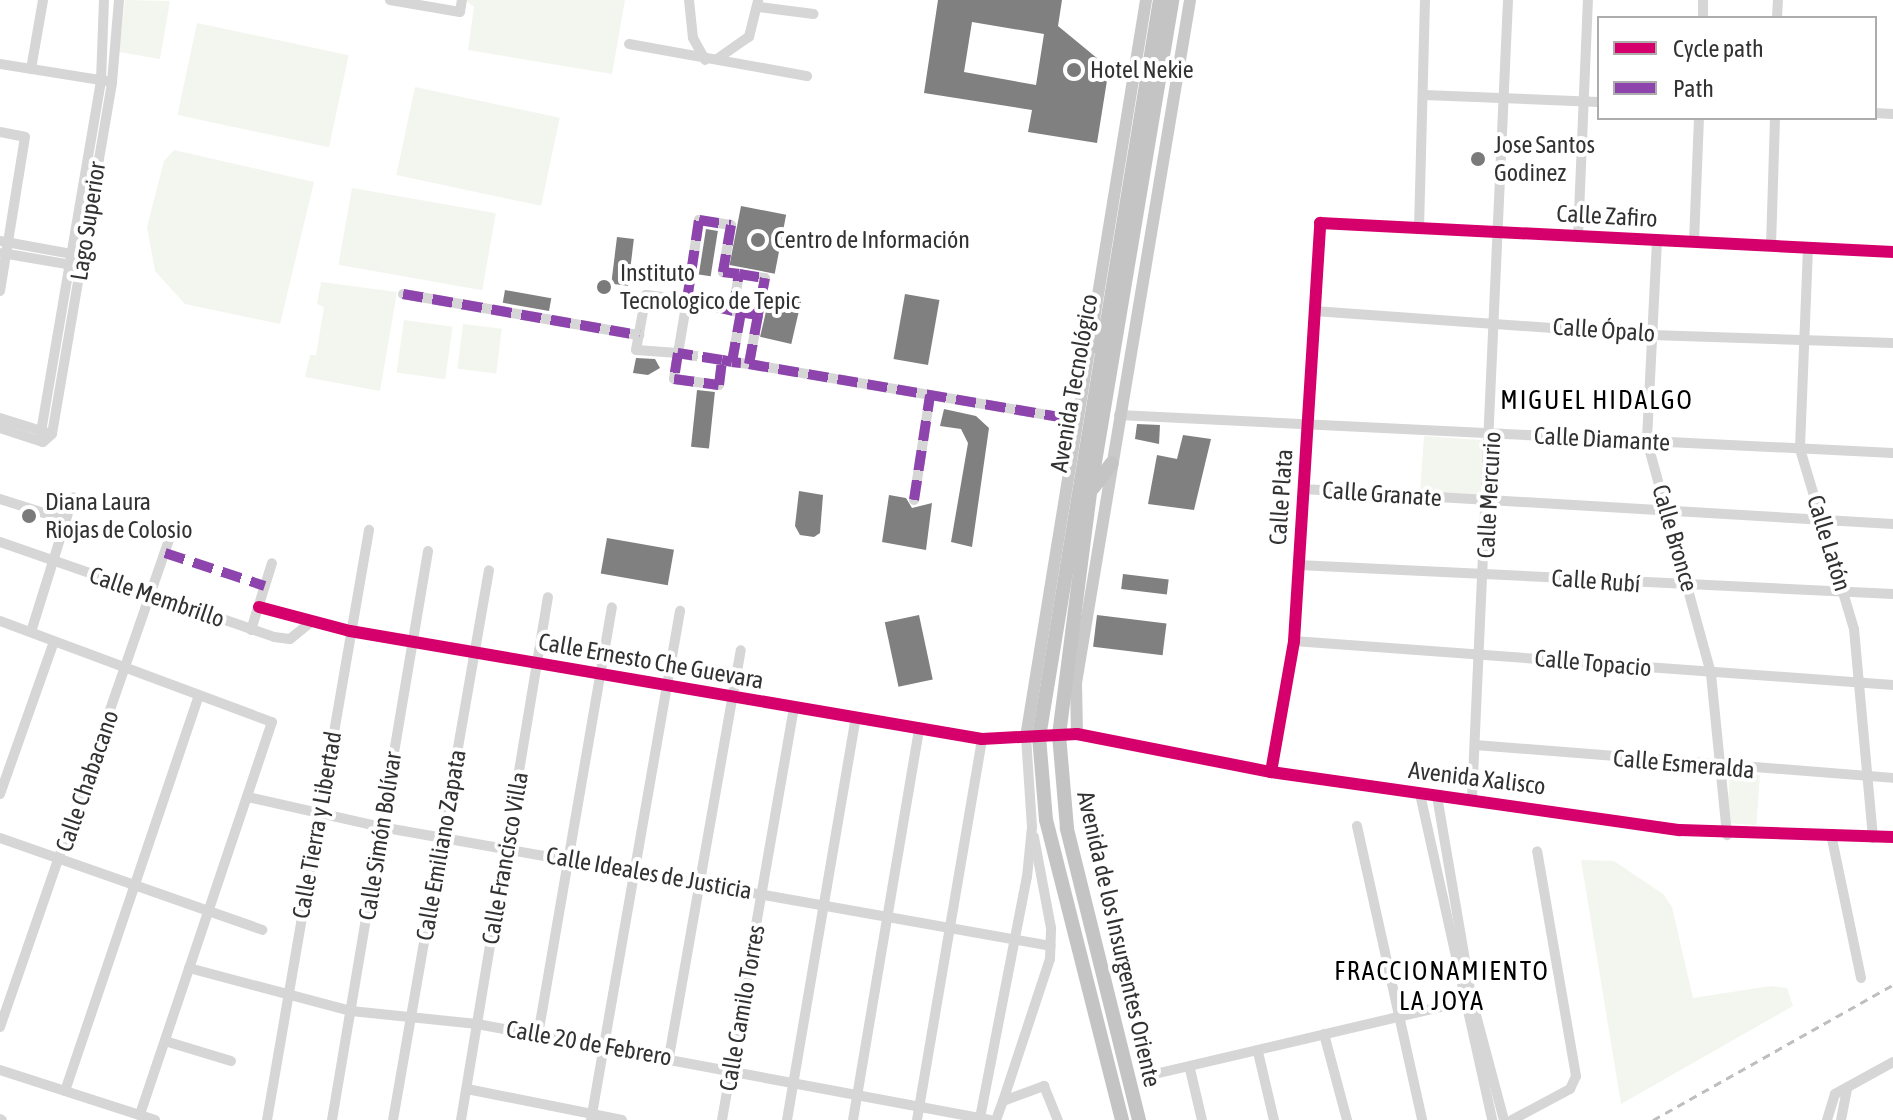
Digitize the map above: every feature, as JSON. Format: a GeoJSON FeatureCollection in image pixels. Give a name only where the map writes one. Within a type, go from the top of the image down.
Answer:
{"type":"FeatureCollection","features":[{"type":"Feature","properties":{"kind":"highway","name":"Avenida Tecnológico"},"geometry":{"type":"LineString","coordinates":[[1040,774],[1033,737],[1101,355],[1170,2]]}},
{"type":"Feature","properties":{"kind":"highway","name":"Avenida Tecnológico"},"geometry":{"type":"LineString","coordinates":[[1060,767],[1059,735],[1090,492],[1170,2]]}},
{"type":"Feature","properties":{"kind":"highway"},"geometry":{"type":"LineString","coordinates":[[1093,318],[1101,355]]}},
{"type":"Feature","properties":{"kind":"highway"},"geometry":{"type":"LineString","coordinates":[[1090,492],[1112,463]]}},
{"type":"Feature","properties":{"kind":"highway","name":"Avenida de los Insurgentes Oriente"},"geometry":{"type":"LineString","coordinates":[[1060,767],[1067,828],[1139,1120]]}},
{"type":"Feature","properties":{"kind":"highway","name":"Avenida de los Insurgentes Oriente"},"geometry":{"type":"LineString","coordinates":[[1040,774],[1122,1120]]}},
{"type":"Feature","properties":{"kind":"main road","name":"Avenida Tecnológico"},"geometry":{"type":"LineString","coordinates":[[1033,737],[1076,420],[1146,0]]}},
{"type":"Feature","properties":{"kind":"main road","name":"Avenida Tecnológico"},"geometry":{"type":"LineString","coordinates":[[1077,734],[1076,683],[1190,0]]}},
{"type":"Feature","properties":{"kind":"street"},"geometry":{"type":"LineString","coordinates":[[31,69],[43,0]]}},
{"type":"Feature","properties":{"kind":"street","name":"Lago Superior"},"geometry":{"type":"LineString","coordinates":[[104,0],[106,81]]}},
{"type":"Feature","properties":{"kind":"street","name":"Lago Superior"},"geometry":{"type":"LineString","coordinates":[[47,435],[119,0]]}},
{"type":"Feature","properties":{"kind":"street"},"geometry":{"type":"LineString","coordinates":[[390,0],[460,12],[462,0]]}},
{"type":"Feature","properties":{"kind":"street"},"geometry":{"type":"LineString","coordinates":[[689,0],[705,58]]}},
{"type":"Feature","properties":{"kind":"street"},"geometry":{"type":"LineString","coordinates":[[1419,229],[1425,0]]}},
{"type":"Feature","properties":{"kind":"street","name":"Calle Mercurio"},"geometry":{"type":"LineString","coordinates":[[1472,799],[1489,502],[1508,0]]}},
{"type":"Feature","properties":{"kind":"street"},"geometry":{"type":"LineString","coordinates":[[1578,237],[1588,0]]}},
{"type":"Feature","properties":{"kind":"street"},"geometry":{"type":"LineString","coordinates":[[705,58],[737,51],[749,37],[758,4],[814,14]]}},
{"type":"Feature","properties":{"kind":"street"},"geometry":{"type":"LineString","coordinates":[[629,44],[807,76]]}},
{"type":"Feature","properties":{"kind":"street"},"geometry":{"type":"LineString","coordinates":[[0,64],[106,81]]}},
{"type":"Feature","properties":{"kind":"street"},"geometry":{"type":"LineString","coordinates":[[1424,95],[1597,102]]}},
{"type":"Feature","properties":{"kind":"street"},"geometry":{"type":"LineString","coordinates":[[1694,242],[1699,120]]}},
{"type":"Feature","properties":{"kind":"street"},"geometry":{"type":"LineString","coordinates":[[1771,246],[1775,120]]}},
{"type":"Feature","properties":{"kind":"street"},"geometry":{"type":"LineString","coordinates":[[0,132],[25,137],[4,247],[0,291]]}},
{"type":"Feature","properties":{"kind":"street"},"geometry":{"type":"LineString","coordinates":[[739,274],[737,311],[721,360],[719,385],[674,379],[683,354],[687,300],[699,220],[731,225],[723,272],[739,274],[765,278],[749,364]]}},
{"type":"Feature","properties":{"kind":"street","name":"Calle Zafiro"},"geometry":{"type":"LineString","coordinates":[[1320,223],[1893,252]]}},
{"type":"Feature","properties":{"kind":"street","name":"Calle Plata"},"geometry":{"type":"LineString","coordinates":[[1271,772],[1294,641],[1320,223]]}},
{"type":"Feature","properties":{"kind":"street","name":"Calle Bronce"},"geometry":{"type":"LineString","coordinates":[[1657,241],[1647,441],[1690,587],[1711,674],[1727,835]]}},
{"type":"Feature","properties":{"kind":"street"},"geometry":{"type":"LineString","coordinates":[[4,247],[77,260]]}},
{"type":"Feature","properties":{"kind":"street","name":"Calle Latón"},"geometry":{"type":"LineString","coordinates":[[1808,248],[1800,449],[1846,592],[1860,682],[1873,838]]}},
{"type":"Feature","properties":{"kind":"street"},"geometry":{"type":"LineString","coordinates":[[403,294],[639,335]]}},
{"type":"Feature","properties":{"kind":"street"},"geometry":{"type":"LineString","coordinates":[[683,354],[636,350],[646,295],[758,315]]}},
{"type":"Feature","properties":{"kind":"street","name":"Calle Ópalo"},"geometry":{"type":"LineString","coordinates":[[1314,311],[1652,335],[1893,343]]}},
{"type":"Feature","properties":{"kind":"street"},"geometry":{"type":"LineString","coordinates":[[721,360],[1076,420]]}},
{"type":"Feature","properties":{"kind":"street"},"geometry":{"type":"LineString","coordinates":[[914,500],[930,395]]}},
{"type":"Feature","properties":{"kind":"street","name":"Calle Diamante"},"geometry":{"type":"LineString","coordinates":[[1119,415],[1893,453]]}},
{"type":"Feature","properties":{"kind":"street"},"geometry":{"type":"LineString","coordinates":[[0,418],[47,435]]}},
{"type":"Feature","properties":{"kind":"street"},"geometry":{"type":"LineString","coordinates":[[0,428],[47,435]]}},
{"type":"Feature","properties":{"kind":"street","name":"Calle Granate"},"geometry":{"type":"LineString","coordinates":[[1303,489],[1669,514],[1893,524]]}},
{"type":"Feature","properties":{"kind":"street"},"geometry":{"type":"LineString","coordinates":[[31,632],[73,497]]}},
{"type":"Feature","properties":{"kind":"street"},"geometry":{"type":"LineString","coordinates":[[0,499],[66,520]]}},
{"type":"Feature","properties":{"kind":"street","name":"Calle Tierra y Libertad"},"geometry":{"type":"LineString","coordinates":[[267,1120],[369,530]]}},
{"type":"Feature","properties":{"kind":"street","name":"Calle Chabacano"},"geometry":{"type":"LineString","coordinates":[[0,1027],[171,534]]}},
{"type":"Feature","properties":{"kind":"street","name":"Calle Membrillo"},"geometry":{"type":"LineString","coordinates":[[0,542],[251,630],[290,639],[310,623]]}},
{"type":"Feature","properties":{"kind":"street","name":"Calle Simón Bolívar"},"geometry":{"type":"LineString","coordinates":[[332,1120],[428,551]]}},
{"type":"Feature","properties":{"kind":"street"},"geometry":{"type":"LineString","coordinates":[[251,630],[272,563]]}},
{"type":"Feature","properties":{"kind":"street","name":"Calle Rubí"},"geometry":{"type":"LineString","coordinates":[[1298,565],[1690,587],[1893,594]]}},
{"type":"Feature","properties":{"kind":"street","name":"Calle Emiliano Zapata"},"geometry":{"type":"LineString","coordinates":[[393,1120],[489,570]]}},
{"type":"Feature","properties":{"kind":"street","name":"Calle Francisco Villa"},"geometry":{"type":"LineString","coordinates":[[461,1120],[548,597]]}},
{"type":"Feature","properties":{"kind":"street","name":"Calle Ernesto Che Guevara"},"geometry":{"type":"LineString","coordinates":[[259,607],[310,623],[350,631],[919,729],[982,739],[1059,735]]}},
{"type":"Feature","properties":{"kind":"street"},"geometry":{"type":"LineString","coordinates":[[538,1035],[612,607]]}},
{"type":"Feature","properties":{"kind":"street"},"geometry":{"type":"LineString","coordinates":[[592,1118],[680,611]]}},
{"type":"Feature","properties":{"kind":"street"},"geometry":{"type":"LineString","coordinates":[[0,621],[53,644],[272,722],[140,1115]]}},
{"type":"Feature","properties":{"kind":"street","name":"Calle Topacio"},"geometry":{"type":"LineString","coordinates":[[1294,641],[1480,652],[1711,674],[1893,685]]}},
{"type":"Feature","properties":{"kind":"street"},"geometry":{"type":"LineString","coordinates":[[0,794],[53,644]]}},
{"type":"Feature","properties":{"kind":"street"},"geometry":{"type":"LineString","coordinates":[[669,1057],[741,650]]}},
{"type":"Feature","properties":{"kind":"street"},"geometry":{"type":"LineString","coordinates":[[65,1091],[199,696]]}},
{"type":"Feature","properties":{"kind":"street","name":"Calle Camilo Torres"},"geometry":{"type":"LineString","coordinates":[[722,1120],[794,707]]}},
{"type":"Feature","properties":{"kind":"street"},"geometry":{"type":"LineString","coordinates":[[787,1120],[856,718]]}},
{"type":"Feature","properties":{"kind":"street"},"geometry":{"type":"LineString","coordinates":[[853,1120],[919,729]]}},
{"type":"Feature","properties":{"kind":"street","name":"Avenida Xalisco"},"geometry":{"type":"LineString","coordinates":[[1059,735],[1077,734],[1271,772],[1727,835],[1832,839],[1893,837]]}},
{"type":"Feature","properties":{"kind":"street"},"geometry":{"type":"LineString","coordinates":[[989,1119],[1032,827],[1033,737]]}},
{"type":"Feature","properties":{"kind":"street"},"geometry":{"type":"LineString","coordinates":[[918,1114],[982,739]]}},
{"type":"Feature","properties":{"kind":"street","name":"Calle Esmeralda"},"geometry":{"type":"LineString","coordinates":[[1475,745],[1719,768],[1893,778]]}},
{"type":"Feature","properties":{"kind":"street"},"geometry":{"type":"LineString","coordinates":[[1420,794],[1492,1120]]}},
{"type":"Feature","properties":{"kind":"street"},"geometry":{"type":"LineString","coordinates":[[1437,796],[1467,1001],[1504,1120]]}},
{"type":"Feature","properties":{"kind":"street","name":"Calle Ideales de Justicia"},"geometry":{"type":"LineString","coordinates":[[248,797],[381,827],[701,880],[1051,946]]}},
{"type":"Feature","properties":{"kind":"street"},"geometry":{"type":"LineString","coordinates":[[1357,826],[1395,1017],[1422,1120]]}},
{"type":"Feature","properties":{"kind":"street"},"geometry":{"type":"LineString","coordinates":[[989,1119],[1003,1101],[1051,946],[1032,827]]}},
{"type":"Feature","properties":{"kind":"street"},"geometry":{"type":"LineString","coordinates":[[0,838],[262,930]]}},
{"type":"Feature","properties":{"kind":"street"},"geometry":{"type":"LineString","coordinates":[[1832,839],[1861,978]]}},
{"type":"Feature","properties":{"kind":"street"},"geometry":{"type":"LineString","coordinates":[[1512,1120],[1570,1089],[1576,1076],[1537,851]]}},
{"type":"Feature","properties":{"kind":"street","name":"Calle 20 de Febrero"},"geometry":{"type":"LineString","coordinates":[[189,968],[288,997],[351,1011],[410,1014],[477,1024],[669,1057],[857,1097],[918,1114],[989,1119]]}},
{"type":"Feature","properties":{"kind":"street"},"geometry":{"type":"LineString","coordinates":[[1155,1074],[1190,1069],[1467,1001]]}},
{"type":"Feature","properties":{"kind":"street"},"geometry":{"type":"LineString","coordinates":[[1324,1034],[1347,1120]]}},
{"type":"Feature","properties":{"kind":"street"},"geometry":{"type":"LineString","coordinates":[[165,1041],[231,1061]]}},
{"type":"Feature","properties":{"kind":"street"},"geometry":{"type":"LineString","coordinates":[[1258,1052],[1274,1120]]}},
{"type":"Feature","properties":{"kind":"street"},"geometry":{"type":"LineString","coordinates":[[1827,1120],[1829,1104],[1847,1088],[1892,1066]]}},
{"type":"Feature","properties":{"kind":"street"},"geometry":{"type":"LineString","coordinates":[[1190,1069],[1202,1120]]}},
{"type":"Feature","properties":{"kind":"street"},"geometry":{"type":"LineString","coordinates":[[0,1070],[155,1120]]}},
{"type":"Feature","properties":{"kind":"street"},"geometry":{"type":"LineString","coordinates":[[1003,1101],[1049,1086],[1058,1120]]}},
{"type":"Feature","properties":{"kind":"street"},"geometry":{"type":"LineString","coordinates":[[1841,1120],[1847,1088]]}},
{"type":"Feature","properties":{"kind":"street"},"geometry":{"type":"LineString","coordinates":[[467,1089],[592,1118],[622,1120]]}},
{"type":"Feature","properties":{"kind":"shaded area"},"geometry":{"type":"Polygon","coordinates":[[[125,0],[170,1],[160,59],[119,52],[125,0]]]}},
{"type":"Feature","properties":{"kind":"shaded area"},"geometry":{"type":"Polygon","coordinates":[[[465,0],[625,0],[612,74],[468,50],[474,7],[465,0]]]}},
{"type":"Feature","properties":{"kind":"shaded area"},"geometry":{"type":"Polygon","coordinates":[[[197,23],[349,55],[329,147],[177,115],[197,23]]]}},
{"type":"Feature","properties":{"kind":"shaded area"},"geometry":{"type":"Polygon","coordinates":[[[415,87],[560,118],[541,206],[396,175],[415,87]]]}},
{"type":"Feature","properties":{"kind":"shaded area"},"geometry":{"type":"Polygon","coordinates":[[[174,150],[314,182],[280,324],[185,304],[155,271],[147,227],[164,161],[174,150]]]}},
{"type":"Feature","properties":{"kind":"shaded area"},"geometry":{"type":"Polygon","coordinates":[[[352,188],[496,213],[482,290],[338,265],[352,188]]]}},
{"type":"Feature","properties":{"kind":"shaded area"},"geometry":{"type":"Polygon","coordinates":[[[321,282],[397,292],[380,391],[305,377],[310,355],[316,355],[324,307],[317,304],[321,282]]]}},
{"type":"Feature","properties":{"kind":"shaded area"},"geometry":{"type":"Polygon","coordinates":[[[404,320],[453,327],[445,379],[397,372],[404,320]]]}},
{"type":"Feature","properties":{"kind":"shaded area"},"geometry":{"type":"Polygon","coordinates":[[[463,324],[502,329],[496,373],[458,369],[463,324]]]}},
{"type":"Feature","properties":{"kind":"shaded area"},"geometry":{"type":"Polygon","coordinates":[[[1424,436],[1488,440],[1484,495],[1420,491],[1424,436]]]}},
{"type":"Feature","properties":{"kind":"shaded area"},"geometry":{"type":"Polygon","coordinates":[[[1730,773],[1760,775],[1756,825],[1727,823],[1730,773]]]}},
{"type":"Feature","properties":{"kind":"shaded area"},"geometry":{"type":"Polygon","coordinates":[[[1581,860],[1614,861],[1663,894],[1672,907],[1693,998],[1771,986],[1787,988],[1793,1006],[1621,1104],[1581,860]]]}},
{"type":"Feature","properties":{"kind":"building","name":"Hotel Nekie"},"geometry":{"type":"Polygon","coordinates":[[[938,0],[1062,0],[1058,26],[1109,68],[1097,143],[1028,132],[1032,110],[924,93],[938,0]],[[972,22],[964,72],[1036,85],[1044,34],[972,22]]]}},
{"type":"Feature","properties":{"kind":"building","name":"Centro de Información"},"geometry":{"type":"Polygon","coordinates":[[[741,206],[786,215],[775,274],[730,265],[741,206]]]}},
{"type":"Feature","properties":{"kind":"building"},"geometry":{"type":"Polygon","coordinates":[[[706,229],[718,231],[711,276],[699,274],[706,229]]]}},
{"type":"Feature","properties":{"kind":"building"},"geometry":{"type":"Polygon","coordinates":[[[617,237],[634,239],[628,286],[611,284],[617,237]]]}},
{"type":"Feature","properties":{"kind":"building"},"geometry":{"type":"Polygon","coordinates":[[[505,290],[551,298],[549,311],[503,303],[505,290]]]}},
{"type":"Feature","properties":{"kind":"building"},"geometry":{"type":"Polygon","coordinates":[[[770,294],[801,301],[791,344],[760,337],[770,294]]]}},
{"type":"Feature","properties":{"kind":"building"},"geometry":{"type":"Polygon","coordinates":[[[905,294],[939,300],[928,365],[894,359],[905,294]]]}},
{"type":"Feature","properties":{"kind":"building"},"geometry":{"type":"Polygon","coordinates":[[[636,358],[655,359],[660,368],[648,375],[633,373],[636,358]]]}},
{"type":"Feature","properties":{"kind":"building"},"geometry":{"type":"Polygon","coordinates":[[[697,390],[715,392],[709,449],[691,447],[697,390]]]}},
{"type":"Feature","properties":{"kind":"building"},"geometry":{"type":"Polygon","coordinates":[[[944,409],[976,416],[989,428],[972,547],[951,542],[968,443],[961,429],[940,426],[944,409]]]}},
{"type":"Feature","properties":{"kind":"building"},"geometry":{"type":"Polygon","coordinates":[[[1137,424],[1160,425],[1159,444],[1135,439],[1137,424]]]}},
{"type":"Feature","properties":{"kind":"building"},"geometry":{"type":"Polygon","coordinates":[[[1183,435],[1211,439],[1194,510],[1148,504],[1157,455],[1177,459],[1183,435]]]}},
{"type":"Feature","properties":{"kind":"building"},"geometry":{"type":"Polygon","coordinates":[[[799,491],[823,495],[820,533],[814,537],[800,535],[795,526],[799,491]]]}},
{"type":"Feature","properties":{"kind":"building"},"geometry":{"type":"Polygon","coordinates":[[[889,495],[906,498],[912,508],[932,503],[926,550],[882,542],[889,495]]]}},
{"type":"Feature","properties":{"kind":"building"},"geometry":{"type":"Polygon","coordinates":[[[607,538],[674,550],[668,585],[601,573],[607,538]]]}},
{"type":"Feature","properties":{"kind":"building"},"geometry":{"type":"Polygon","coordinates":[[[1123,574],[1169,580],[1167,594],[1121,589],[1123,574]]]}},
{"type":"Feature","properties":{"kind":"building"},"geometry":{"type":"Polygon","coordinates":[[[919,615],[933,680],[898,687],[885,622],[919,615]]]}},
{"type":"Feature","properties":{"kind":"building"},"geometry":{"type":"Polygon","coordinates":[[[1097,615],[1166,624],[1163,655],[1093,647],[1097,615]]]}},
{"type":"Feature","properties":{"kind":"tunnel"},"geometry":{"type":"LineString","coordinates":[[688,355],[710,358]]}},
{"type":"Feature","properties":{"kind":"railway"},"geometry":{"type":"LineString","coordinates":[[1653,1120],[1893,985]]}},
{"type":"Feature","properties":{"kind":"marked path"},"geometry":{"type":"LineString","coordinates":[[733,311],[687,300],[699,220],[731,225],[723,272],[739,274]]}},
{"type":"Feature","properties":{"kind":"marked path"},"geometry":{"type":"LineString","coordinates":[[758,315],[733,311],[739,274],[765,278],[749,364],[1076,420]]}},
{"type":"Feature","properties":{"kind":"marked path"},"geometry":{"type":"LineString","coordinates":[[403,294],[639,335]]}},
{"type":"Feature","properties":{"kind":"marked path"},"geometry":{"type":"LineString","coordinates":[[741,312],[732,362],[741,363]]}},
{"type":"Feature","properties":{"kind":"marked path"},"geometry":{"type":"LineString","coordinates":[[722,360],[678,353],[674,379],[719,385],[722,360],[732,362]]}},
{"type":"Feature","properties":{"kind":"marked path"},"geometry":{"type":"LineString","coordinates":[[914,500],[930,395]]}},
{"type":"Feature","properties":{"kind":"marked path"},"geometry":{"type":"LineString","coordinates":[[165,553],[265,586]]}},
{"type":"Feature","properties":{"kind":"cycle path"},"geometry":{"type":"LineString","coordinates":[[1271,772],[1294,641],[1320,223],[1893,252]]}},
{"type":"Feature","properties":{"kind":"cycle path"},"geometry":{"type":"LineString","coordinates":[[259,607],[350,631],[982,739],[1077,734],[1271,772],[1680,830],[1893,837]]}},
{"type":"Feature","properties":{"kind":"place","name":"Hotel Nekie"},"geometry":{"type":"Point","coordinates":[1074,70]}},
{"type":"Feature","properties":{"kind":"place","name":"Jose Santos Godinez"},"geometry":{"type":"Point","coordinates":[1478,159]}},
{"type":"Feature","properties":{"kind":"place","name":"Centro de Información"},"geometry":{"type":"Point","coordinates":[758,240]}},
{"type":"Feature","properties":{"kind":"place","name":"Instituto Tecnologico de Tepic"},"geometry":{"type":"Point","coordinates":[604,287]}},
{"type":"Feature","properties":{"kind":"place","name":"Diana Laura Riojas de Colosio"},"geometry":{"type":"Point","coordinates":[29,516]}},
{"type":"Feature","properties":{"kind":"district","name":"MIGUEL HIDALGO"},"geometry":{"type":"Point","coordinates":[1597,401]}},
{"type":"Feature","properties":{"kind":"district","name":"FRACCIONAMIENTO LA JOYA"},"geometry":{"type":"Point","coordinates":[1442,987]}}]}
